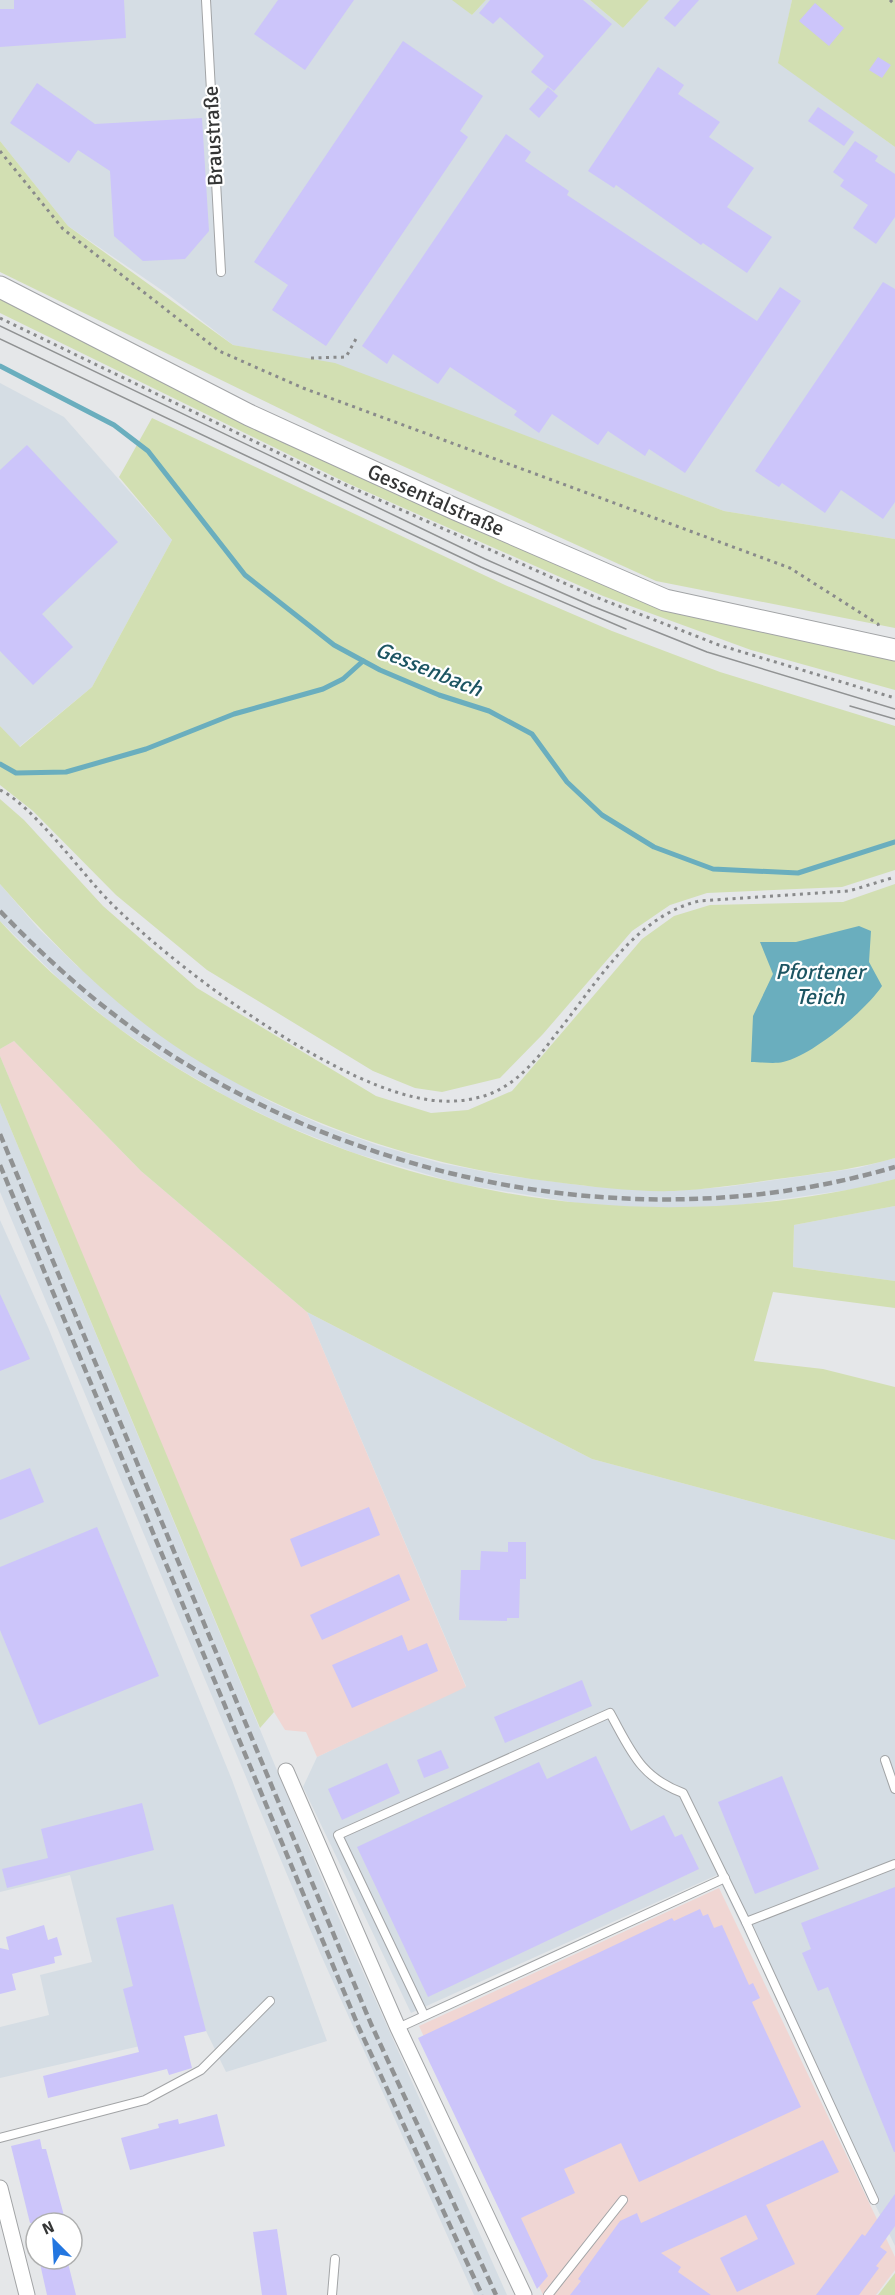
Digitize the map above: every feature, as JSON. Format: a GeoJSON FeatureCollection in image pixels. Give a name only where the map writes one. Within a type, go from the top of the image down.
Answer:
{"type":"FeatureCollection","features":[{"type":"Feature","properties":{"kind":"main road","name":"Gessentalstraße"},"geometry":{"type":"LineString","coordinates":[[0,287],[249,415],[455,509],[664,600],[892,649]]}},
{"type":"Feature","properties":{"kind":"street"},"geometry":{"type":"LineString","coordinates":[[286,1771],[398,2028],[524,2295]]}},
{"type":"Feature","properties":{"kind":"street"},"geometry":{"type":"LineString","coordinates":[[0,2188],[27,2295]]}},
{"type":"Feature","properties":{"kind":"lane","name":"Braustraße"},"geometry":{"type":"LineString","coordinates":[[206,0],[221,272]]}},
{"type":"Feature","properties":{"kind":"lane"},"geometry":{"type":"LineString","coordinates":[[424,2015],[338,1835],[451,1782],[610,1713],[636,1761],[663,1786],[682,1793],[725,1878],[874,2199]]}},
{"type":"Feature","properties":{"kind":"lane"},"geometry":{"type":"LineString","coordinates":[[885,1760],[895,1789]]}},
{"type":"Feature","properties":{"kind":"lane"},"geometry":{"type":"LineString","coordinates":[[746,1923],[895,1864]]}},
{"type":"Feature","properties":{"kind":"lane"},"geometry":{"type":"LineString","coordinates":[[398,2028],[725,1878]]}},
{"type":"Feature","properties":{"kind":"lane"},"geometry":{"type":"LineString","coordinates":[[0,2138],[145,2100],[201,2070],[270,2001]]}},
{"type":"Feature","properties":{"kind":"lane"},"geometry":{"type":"LineString","coordinates":[[548,2295],[623,2200]]}},
{"type":"Feature","properties":{"kind":"lane"},"geometry":{"type":"LineString","coordinates":[[333,2295],[335,2259]]}},
{"type":"Feature","properties":{"kind":"path"},"geometry":{"type":"LineString","coordinates":[[890,0],[895,5]]}},
{"type":"Feature","properties":{"kind":"path"},"geometry":{"type":"LineString","coordinates":[[0,151],[63,229],[219,351],[303,388],[790,568],[878,624],[892,649]]}},
{"type":"Feature","properties":{"kind":"path"},"geometry":{"type":"LineString","coordinates":[[311,358],[346,357],[357,337]]}},
{"type":"Feature","properties":{"kind":"path"},"geometry":{"type":"LineString","coordinates":[[0,790],[21,804],[108,900],[136,926],[226,996],[267,1025],[338,1067],[393,1091],[435,1101],[472,1099],[490,1094],[519,1076],[540,1055],[636,934],[684,904],[699,901],[849,891],[895,877]]}},
{"type":"Feature","properties":{"kind":"shaded area"},"geometry":{"type":"Polygon","coordinates":[[[0,0],[454,0],[472,15],[486,0],[590,0],[623,28],[649,0],[792,0],[779,63],[895,147],[895,539],[724,511],[335,364],[233,345],[166,293],[68,226],[0,141],[0,0]]]}},
{"type":"Feature","properties":{"kind":"shaded area"},"geometry":{"type":"Polygon","coordinates":[[[0,383],[64,417],[172,540],[92,687],[19,747],[0,726],[0,383]]]}},
{"type":"Feature","properties":{"kind":"shaded area"},"geometry":{"type":"Polygon","coordinates":[[[0,884],[38,928],[77,966],[185,1052],[269,1101],[322,1125],[377,1145],[440,1163],[502,1175],[587,1186],[672,1191],[725,1187],[858,1168],[895,1158],[895,1179],[855,1189],[733,1206],[672,1209],[595,1206],[460,1184],[354,1153],[284,1125],[229,1098],[174,1066],[114,1025],[63,983],[0,921],[0,884]]]}},
{"type":"Feature","properties":{"kind":"shaded area"},"geometry":{"type":"Polygon","coordinates":[[[14,1041],[141,1171],[307,1312],[466,1687],[317,1757],[306,1732],[285,1730],[274,1712],[147,1414],[0,1056],[0,1049],[14,1041]]]}},
{"type":"Feature","properties":{"kind":"shaded area"},"geometry":{"type":"Polygon","coordinates":[[[0,1103],[330,1898],[507,2295],[474,2295],[320,1953],[0,1192],[0,1103]]]}},
{"type":"Feature","properties":{"kind":"shaded area"},"geometry":{"type":"Polygon","coordinates":[[[895,1206],[895,1281],[793,1267],[794,1225],[895,1206]]]}},
{"type":"Feature","properties":{"kind":"shaded area"},"geometry":{"type":"Polygon","coordinates":[[[0,1220],[48,1327],[232,1780],[327,2041],[226,2072],[206,2031],[0,2078],[0,2027],[49,2015],[40,1975],[92,1962],[70,1875],[0,1892],[0,1220]]]}},
{"type":"Feature","properties":{"kind":"shaded area"},"geometry":{"type":"Polygon","coordinates":[[[307,1312],[592,1459],[895,1540],[895,2246],[717,1875],[411,2013],[303,1787],[317,1757],[466,1686],[307,1312]]]}},
{"type":"Feature","properties":{"kind":"shaded area"},"geometry":{"type":"Polygon","coordinates":[[[719,1888],[895,2257],[895,2270],[876,2295],[543,2295],[419,2026],[719,1888]]]}},
{"type":"Feature","properties":{"kind":"green space"},"geometry":{"type":"Polygon","coordinates":[[[452,0],[486,0],[472,15],[452,0]]]}},
{"type":"Feature","properties":{"kind":"green space"},"geometry":{"type":"Polygon","coordinates":[[[590,0],[649,0],[623,28],[590,0]]]}},
{"type":"Feature","properties":{"kind":"green space"},"geometry":{"type":"Polygon","coordinates":[[[792,0],[895,0],[895,147],[778,63],[792,0]]]}},
{"type":"Feature","properties":{"kind":"green space"},"geometry":{"type":"Polygon","coordinates":[[[0,141],[68,226],[233,345],[335,363],[724,511],[895,539],[895,628],[656,581],[330,433],[0,272],[0,141]]]}},
{"type":"Feature","properties":{"kind":"green space"},"geometry":{"type":"Polygon","coordinates":[[[0,297],[575,570],[895,659],[895,690],[751,650],[603,596],[347,483],[0,313],[0,297]]]}},
{"type":"Feature","properties":{"kind":"green space"},"geometry":{"type":"Polygon","coordinates":[[[152,418],[505,585],[612,631],[720,672],[895,726],[895,870],[842,887],[707,893],[670,905],[632,931],[543,1034],[500,1078],[442,1092],[415,1088],[373,1071],[207,970],[116,895],[33,811],[0,785],[0,726],[20,747],[92,687],[172,540],[119,477],[152,418]]]}},
{"type":"Feature","properties":{"kind":"green space"},"geometry":{"type":"Polygon","coordinates":[[[0,799],[24,820],[103,906],[197,988],[376,1096],[431,1113],[468,1110],[512,1091],[642,939],[674,916],[710,905],[843,902],[895,884],[895,1158],[844,1169],[719,1187],[674,1191],[629,1190],[506,1175],[458,1165],[364,1139],[318,1122],[230,1080],[187,1054],[111,997],[42,931],[0,884],[0,799]]]}},
{"type":"Feature","properties":{"kind":"green space"},"geometry":{"type":"Polygon","coordinates":[[[0,921],[89,1005],[189,1075],[297,1131],[412,1172],[531,1197],[653,1207],[775,1201],[895,1179],[895,1206],[794,1225],[793,1267],[895,1281],[895,1308],[773,1292],[754,1361],[823,1369],[895,1387],[895,1540],[592,1459],[307,1312],[141,1171],[14,1041],[0,1049],[0,921]]]}},
{"type":"Feature","properties":{"kind":"green space"},"geometry":{"type":"Polygon","coordinates":[[[0,1056],[274,1712],[260,1728],[0,1103],[0,1056]]]}},
{"type":"Feature","properties":{"kind":"green space"},"geometry":{"type":"Polygon","coordinates":[[[895,2273],[895,2295],[878,2295],[895,2273]]]}},
{"type":"Feature","properties":{"kind":"water","name":"Pfortener Teich"},"geometry":{"type":"Polygon","coordinates":[[[859,926],[871,931],[869,962],[882,986],[851,1019],[808,1051],[783,1062],[751,1062],[753,1016],[773,974],[760,942],[796,942],[859,926]]]}},
{"type":"Feature","properties":{"kind":"building"},"geometry":{"type":"Polygon","coordinates":[[[14,0],[124,0],[126,38],[0,47],[0,9],[14,9],[14,0]]]}},
{"type":"Feature","properties":{"kind":"building"},"geometry":{"type":"Polygon","coordinates":[[[278,0],[354,0],[305,70],[254,34],[278,0]]]}},
{"type":"Feature","properties":{"kind":"building"},"geometry":{"type":"Polygon","coordinates":[[[490,0],[583,0],[612,24],[554,91],[531,72],[544,56],[500,17],[493,24],[479,13],[490,0]]]}},
{"type":"Feature","properties":{"kind":"building"},"geometry":{"type":"Polygon","coordinates":[[[680,0],[699,0],[675,27],[664,18],[680,0]]]}},
{"type":"Feature","properties":{"kind":"building"},"geometry":{"type":"Polygon","coordinates":[[[815,3],[844,28],[829,46],[799,21],[815,3]]]}},
{"type":"Feature","properties":{"kind":"building"},"geometry":{"type":"Polygon","coordinates":[[[403,41],[483,96],[460,131],[468,137],[326,346],[272,310],[288,285],[254,262],[403,41]]]}},
{"type":"Feature","properties":{"kind":"building"},"geometry":{"type":"Polygon","coordinates":[[[878,57],[891,65],[882,78],[869,70],[878,57]]]}},
{"type":"Feature","properties":{"kind":"building"},"geometry":{"type":"Polygon","coordinates":[[[658,67],[684,85],[678,94],[720,122],[709,137],[754,168],[727,207],[772,237],[747,273],[703,243],[701,245],[616,185],[614,188],[588,171],[658,67]]]}},
{"type":"Feature","properties":{"kind":"building"},"geometry":{"type":"Polygon","coordinates":[[[37,83],[95,124],[202,118],[209,231],[185,259],[143,261],[114,236],[110,171],[78,150],[69,163],[10,123],[37,83]]]}},
{"type":"Feature","properties":{"kind":"building"},"geometry":{"type":"Polygon","coordinates":[[[548,87],[558,96],[539,118],[529,109],[548,87]]]}},
{"type":"Feature","properties":{"kind":"building"},"geometry":{"type":"Polygon","coordinates":[[[818,107],[854,132],[844,146],[808,121],[818,107]]]}},
{"type":"Feature","properties":{"kind":"building"},"geometry":{"type":"Polygon","coordinates":[[[506,134],[531,152],[525,161],[569,191],[567,195],[757,321],[780,287],[801,301],[685,473],[649,449],[645,456],[608,431],[598,445],[552,414],[539,433],[514,415],[517,411],[450,367],[438,384],[393,354],[387,364],[362,346],[506,134]]]}},
{"type":"Feature","properties":{"kind":"building"},"geometry":{"type":"Polygon","coordinates":[[[855,141],[878,156],[875,161],[895,174],[895,217],[876,244],[853,228],[868,205],[840,186],[844,180],[833,172],[855,141]]]}},
{"type":"Feature","properties":{"kind":"building"},"geometry":{"type":"Polygon","coordinates":[[[883,282],[895,289],[895,502],[883,519],[841,490],[825,513],[782,483],[779,487],[755,471],[883,282]]]}},
{"type":"Feature","properties":{"kind":"building"},"geometry":{"type":"Polygon","coordinates":[[[27,445],[118,542],[42,614],[73,647],[33,685],[0,651],[0,470],[27,445]]]}},
{"type":"Feature","properties":{"kind":"building"},"geometry":{"type":"Polygon","coordinates":[[[0,1294],[30,1359],[0,1371],[0,1294]]]}},
{"type":"Feature","properties":{"kind":"building"},"geometry":{"type":"Polygon","coordinates":[[[30,1468],[44,1502],[0,1520],[0,1480],[30,1468]]]}},
{"type":"Feature","properties":{"kind":"building"},"geometry":{"type":"Polygon","coordinates":[[[369,1507],[380,1535],[301,1567],[290,1539],[369,1507]]]}},
{"type":"Feature","properties":{"kind":"building"},"geometry":{"type":"Polygon","coordinates":[[[97,1527],[159,1676],[39,1725],[0,1630],[0,1567],[97,1527]]]}},
{"type":"Feature","properties":{"kind":"building"},"geometry":{"type":"Polygon","coordinates":[[[508,1542],[526,1542],[526,1579],[520,1579],[519,1618],[507,1618],[507,1621],[459,1620],[461,1570],[480,1570],[481,1551],[508,1552],[508,1542]]]}},
{"type":"Feature","properties":{"kind":"building"},"geometry":{"type":"Polygon","coordinates":[[[399,1574],[410,1600],[322,1640],[310,1615],[399,1574]]]}},
{"type":"Feature","properties":{"kind":"building"},"geometry":{"type":"Polygon","coordinates":[[[402,1635],[408,1651],[427,1643],[438,1671],[352,1708],[332,1665],[402,1635]]]}},
{"type":"Feature","properties":{"kind":"building"},"geometry":{"type":"Polygon","coordinates":[[[582,1680],[592,1706],[505,1743],[494,1717],[582,1680]]]}},
{"type":"Feature","properties":{"kind":"building"},"geometry":{"type":"Polygon","coordinates":[[[441,1750],[449,1768],[424,1778],[417,1760],[441,1750]]]}},
{"type":"Feature","properties":{"kind":"building"},"geometry":{"type":"Polygon","coordinates":[[[596,1756],[631,1831],[664,1815],[675,1837],[682,1834],[699,1869],[428,1997],[357,1847],[539,1762],[547,1779],[596,1756]]]}},
{"type":"Feature","properties":{"kind":"building"},"geometry":{"type":"Polygon","coordinates":[[[387,1763],[400,1793],[342,1820],[328,1789],[387,1763]]]}},
{"type":"Feature","properties":{"kind":"building"},"geometry":{"type":"Polygon","coordinates":[[[782,1776],[819,1869],[755,1894],[718,1802],[782,1776]]]}},
{"type":"Feature","properties":{"kind":"building"},"geometry":{"type":"Polygon","coordinates":[[[142,1803],[154,1850],[7,1888],[2,1869],[48,1858],[41,1829],[142,1803]]]}},
{"type":"Feature","properties":{"kind":"building"},"geometry":{"type":"Polygon","coordinates":[[[895,1887],[894,2152],[828,1987],[818,1991],[802,1953],[811,1949],[801,1923],[895,1887]]]}},
{"type":"Feature","properties":{"kind":"building"},"geometry":{"type":"Polygon","coordinates":[[[173,1904],[206,2031],[184,2036],[192,2068],[169,2075],[167,2069],[48,2098],[43,2076],[139,2052],[123,1989],[133,1986],[116,1918],[173,1904]]]}},
{"type":"Feature","properties":{"kind":"building"},"geometry":{"type":"Polygon","coordinates":[[[700,1909],[703,1916],[708,1914],[714,1928],[722,1925],[749,1985],[753,1983],[760,1998],[752,2002],[801,2107],[639,2182],[621,2143],[564,2169],[575,2193],[521,2218],[548,2276],[537,2289],[418,2038],[672,1918],[674,1921],[700,1909]]]}},
{"type":"Feature","properties":{"kind":"building"},"geometry":{"type":"Polygon","coordinates":[[[44,1925],[48,1940],[57,1937],[62,1955],[54,1957],[55,1963],[12,1974],[16,1990],[0,1994],[0,1948],[9,1950],[6,1937],[44,1925]]]}},
{"type":"Feature","properties":{"kind":"building"},"geometry":{"type":"Polygon","coordinates":[[[217,2114],[225,2146],[130,2170],[121,2138],[159,2128],[158,2124],[178,2119],[179,2124],[217,2114]]]}},
{"type":"Feature","properties":{"kind":"building"},"geometry":{"type":"Polygon","coordinates":[[[40,2139],[42,2149],[46,2149],[63,2211],[27,2211],[11,2146],[40,2139]]]}},
{"type":"Feature","properties":{"kind":"building"},"geometry":{"type":"Polygon","coordinates":[[[823,2140],[839,2172],[766,2205],[795,2264],[737,2292],[720,2258],[758,2239],[746,2215],[661,2253],[681,2267],[678,2272],[711,2295],[570,2295],[581,2281],[578,2279],[620,2221],[637,2213],[641,2223],[823,2140]]]}},
{"type":"Feature","properties":{"kind":"building"},"geometry":{"type":"Polygon","coordinates":[[[895,2194],[895,2226],[880,2247],[887,2252],[876,2266],[879,2268],[859,2295],[816,2295],[862,2234],[865,2236],[895,2194]]]}},
{"type":"Feature","properties":{"kind":"building"},"geometry":{"type":"Polygon","coordinates":[[[277,2229],[287,2295],[262,2295],[253,2232],[277,2229]]]}},
{"type":"Feature","properties":{"kind":"building"},"geometry":{"type":"Polygon","coordinates":[[[42,2271],[70,2271],[76,2295],[47,2295],[42,2271]]]}},
{"type":"Feature","properties":{"kind":"waterway","name":"Gessenbach"},"geometry":{"type":"LineString","coordinates":[[0,366],[114,425],[148,451],[245,575],[334,645],[380,670],[439,695],[489,711],[532,734],[567,782],[602,815],[654,847],[713,869],[798,873],[895,842]]}},
{"type":"Feature","properties":{"kind":"waterway"},"geometry":{"type":"LineString","coordinates":[[0,764],[16,773],[66,772],[146,749],[234,714],[323,689],[343,679],[363,661]]}},
{"type":"Feature","properties":{"kind":"tram line"},"geometry":{"type":"LineString","coordinates":[[0,326],[485,559],[592,606],[707,652],[895,709]]}},
{"type":"Feature","properties":{"kind":"tram line"},"geometry":{"type":"LineString","coordinates":[[0,339],[481,567],[626,629]]}},
{"type":"Feature","properties":{"kind":"tram line"},"geometry":{"type":"LineString","coordinates":[[850,706],[895,719]]}},
{"type":"Feature","properties":{"kind":"railway"},"geometry":{"type":"LineString","coordinates":[[0,911],[86,992],[132,1028],[181,1061],[262,1105],[348,1142],[436,1170],[528,1189],[620,1198],[713,1198],[805,1188],[895,1167]]}},
{"type":"Feature","properties":{"kind":"railway"},"geometry":{"type":"LineString","coordinates":[[0,1134],[371,2024],[496,2295]]}},
{"type":"Feature","properties":{"kind":"railway"},"geometry":{"type":"LineString","coordinates":[[0,1165],[359,2028],[482,2295]]}}]}
